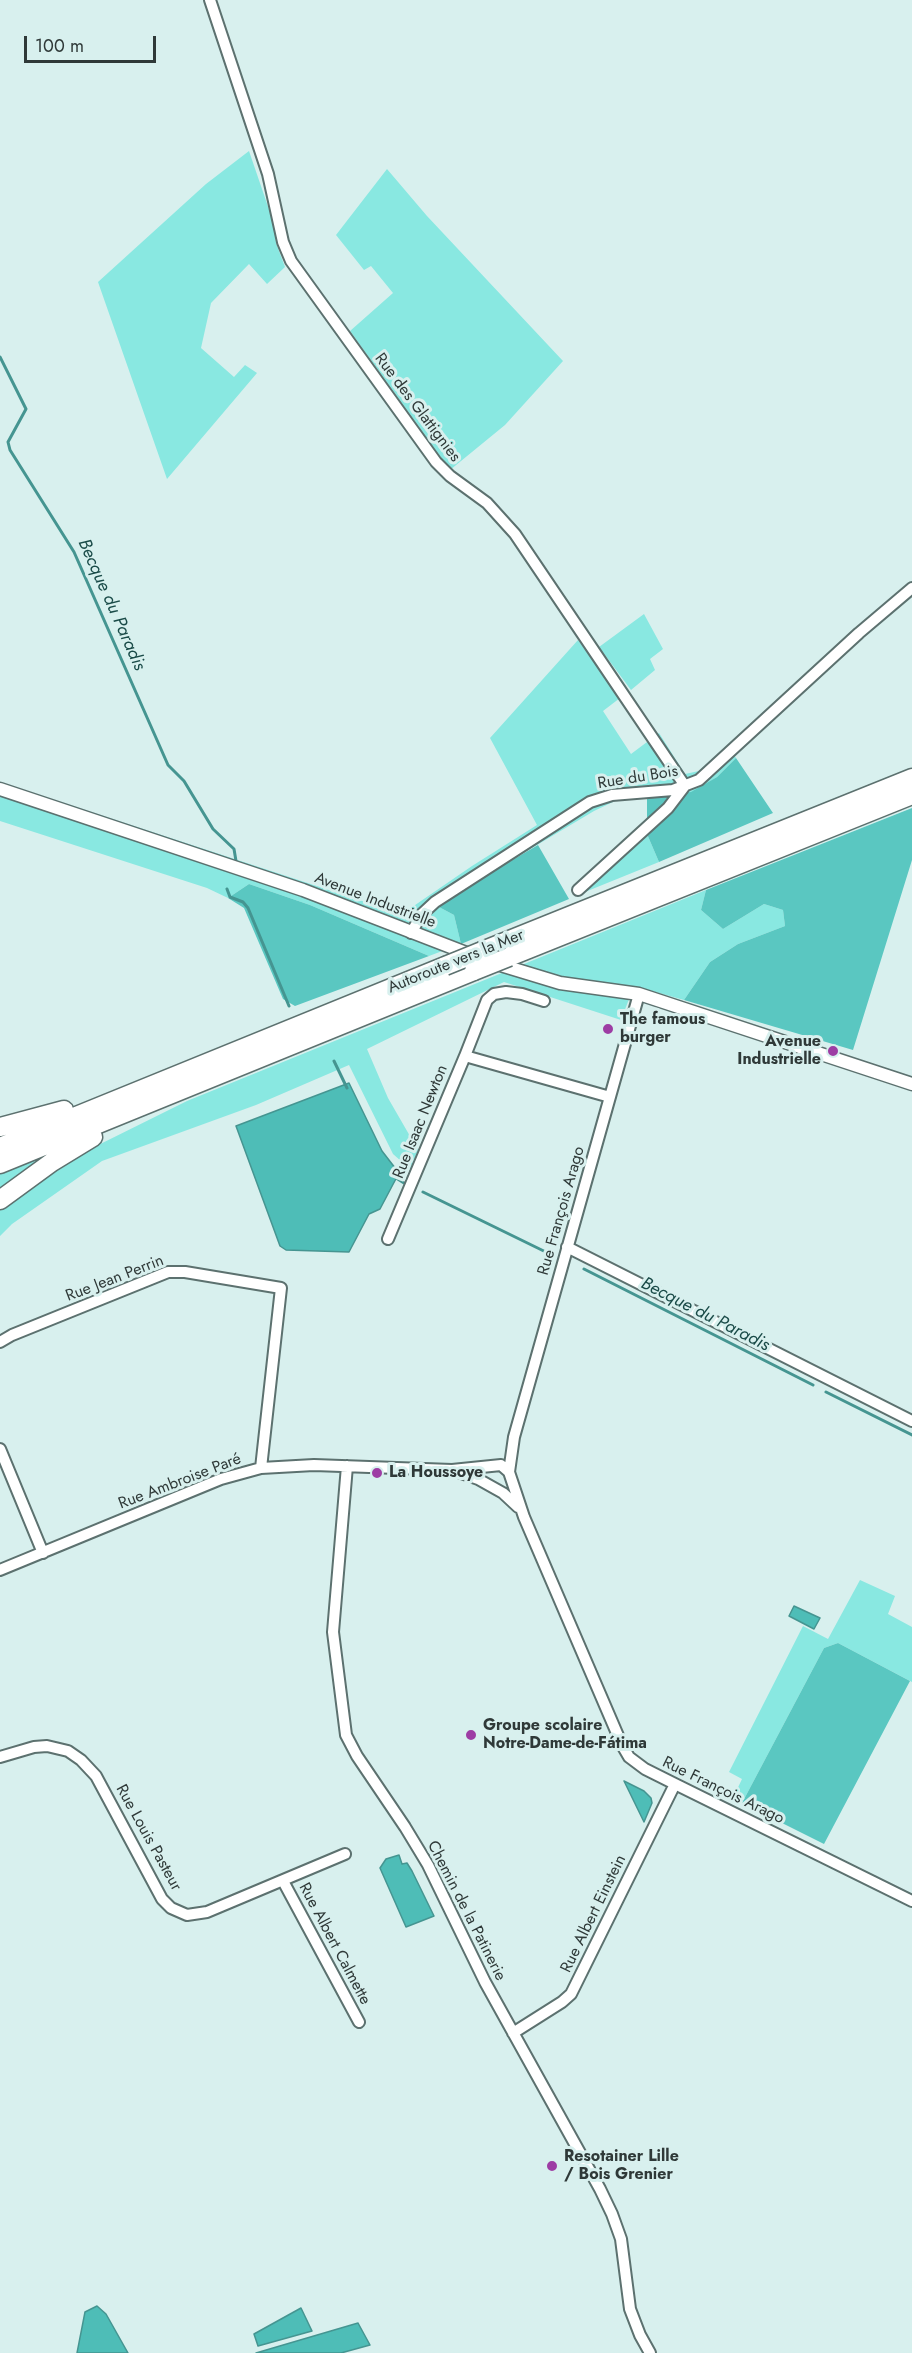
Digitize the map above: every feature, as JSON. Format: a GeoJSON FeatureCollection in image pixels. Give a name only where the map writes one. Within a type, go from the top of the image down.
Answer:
{"type":"FeatureCollection","features":[{"type":"Feature","properties":{"kind":"highway","name":"Autoroute vers la Mer"},"geometry":{"type":"LineString","coordinates":[[0,1147],[912,778]]}},
{"type":"Feature","properties":{"kind":"highway"},"geometry":{"type":"LineString","coordinates":[[0,1164],[912,795]]}},
{"type":"Feature","properties":{"kind":"highway"},"geometry":{"type":"LineString","coordinates":[[0,1200],[26,1179],[73,1148],[180,1091]]}},
{"type":"Feature","properties":{"kind":"highway"},"geometry":{"type":"LineString","coordinates":[[0,1127],[102,1097],[118,1099]]}},
{"type":"Feature","properties":{"kind":"street","name":"Rue des Glattignies"},"geometry":{"type":"LineString","coordinates":[[210,0],[268,174],[283,242],[291,261],[436,462],[450,476],[492,508],[515,534],[679,774],[684,787]]}},
{"type":"Feature","properties":{"kind":"street","name":"Rue du Bois"},"geometry":{"type":"LineString","coordinates":[[411,933],[422,914],[435,902],[590,802],[612,795],[667,791],[684,787],[710,771],[859,633],[912,588]]}},
{"type":"Feature","properties":{"kind":"street"},"geometry":{"type":"LineString","coordinates":[[578,890],[668,808],[684,787]]}},
{"type":"Feature","properties":{"kind":"street","name":"Avenue Industrielle"},"geometry":{"type":"LineString","coordinates":[[0,789],[303,890],[484,960],[569,985],[639,994],[912,1084]]}},
{"type":"Feature","properties":{"kind":"street"},"geometry":{"type":"LineString","coordinates":[[465,1056],[487,1000],[494,994],[506,992],[522,994],[544,1001]]}},
{"type":"Feature","properties":{"kind":"street","name":"Rue François Arago"},"geometry":{"type":"LineString","coordinates":[[639,994],[514,1437],[509,1474],[524,1517],[626,1752],[639,1765],[675,1784],[912,1901]]}},
{"type":"Feature","properties":{"kind":"street","name":"Rue Isaac Newton"},"geometry":{"type":"LineString","coordinates":[[388,1239],[465,1056],[610,1097]]}},
{"type":"Feature","properties":{"kind":"street"},"geometry":{"type":"LineString","coordinates":[[567,1247],[912,1420]]}},
{"type":"Feature","properties":{"kind":"street","name":"Rue Jean Perrin"},"geometry":{"type":"LineString","coordinates":[[0,1342],[12,1335],[168,1272],[185,1272],[281,1288],[261,1468]]}},
{"type":"Feature","properties":{"kind":"street","name":"Rue François Arago"},"geometry":{"type":"LineString","coordinates":[[493,1465],[506,1454],[514,1437]]}},
{"type":"Feature","properties":{"kind":"street"},"geometry":{"type":"LineString","coordinates":[[0,1449],[43,1553]]}},
{"type":"Feature","properties":{"kind":"street","name":"Rue Ambroise Paré"},"geometry":{"type":"LineString","coordinates":[[0,1570],[221,1479],[261,1468],[293,1464],[452,1470],[493,1465]]}},
{"type":"Feature","properties":{"kind":"street"},"geometry":{"type":"LineString","coordinates":[[493,1465],[503,1466],[509,1474],[504,1487],[491,1487],[485,1476],[493,1465]]}},
{"type":"Feature","properties":{"kind":"street","name":"Chemin de la Patinerie"},"geometry":{"type":"LineString","coordinates":[[347,1466],[333,1632],[345,1731],[357,1756],[428,1865],[513,2033],[612,2214],[623,2250],[630,2309],[650,2353]]}},
{"type":"Feature","properties":{"kind":"street","name":"Rue Ambroise Paré"},"geometry":{"type":"LineString","coordinates":[[452,1470],[478,1479],[491,1487]]}},
{"type":"Feature","properties":{"kind":"street","name":"Rue François Arago"},"geometry":{"type":"LineString","coordinates":[[491,1487],[511,1499],[524,1517]]}},
{"type":"Feature","properties":{"kind":"street","name":"Rue Louis Pasteur"},"geometry":{"type":"LineString","coordinates":[[0,1757],[34,1747],[47,1746],[68,1751],[81,1760],[96,1776],[158,1893],[166,1904],[182,1914],[200,1915],[345,1854]]}},
{"type":"Feature","properties":{"kind":"street","name":"Rue Albert Einstein"},"geometry":{"type":"LineString","coordinates":[[513,2033],[571,1994],[675,1784]]}},
{"type":"Feature","properties":{"kind":"street","name":"Rue Albert Calmette"},"geometry":{"type":"LineString","coordinates":[[283,1881],[359,2022]]}},
{"type":"Feature","properties":{"kind":"shaded area"},"geometry":{"type":"Polygon","coordinates":[[[249,151],[275,227],[276,243],[285,267],[267,284],[249,264],[211,303],[201,348],[234,377],[245,365],[257,373],[167,479],[98,282],[206,184],[249,151]]]}},
{"type":"Feature","properties":{"kind":"shaded area"},"geometry":{"type":"Polygon","coordinates":[[[387,169],[427,216],[563,361],[505,425],[450,470],[350,331],[393,293],[371,266],[364,270],[336,235],[387,169]]]}},
{"type":"Feature","properties":{"kind":"shaded area"},"geometry":{"type":"Polygon","coordinates":[[[644,614],[663,649],[650,659],[655,670],[631,690],[599,647],[644,614]]]}},
{"type":"Feature","properties":{"kind":"shaded area"},"geometry":{"type":"Polygon","coordinates":[[[578,640],[620,698],[603,711],[631,754],[659,733],[685,774],[699,771],[727,746],[736,758],[717,777],[691,793],[615,801],[594,811],[480,879],[439,907],[454,915],[461,944],[429,956],[310,905],[249,884],[228,898],[207,888],[0,821],[0,782],[402,914],[537,825],[490,738],[578,640]]]}},
{"type":"Feature","properties":{"kind":"shaded area"},"geometry":{"type":"Polygon","coordinates":[[[736,758],[773,813],[659,862],[647,834],[647,798],[691,792],[717,777],[736,758]]]}},
{"type":"Feature","properties":{"kind":"shaded area"},"geometry":{"type":"Polygon","coordinates":[[[912,808],[912,860],[853,1050],[684,1000],[710,962],[738,944],[785,926],[783,910],[764,904],[723,929],[701,910],[706,890],[912,808]]]}},
{"type":"Feature","properties":{"kind":"shaded area"},"geometry":{"type":"Polygon","coordinates":[[[647,834],[659,862],[585,892],[616,862],[647,834]]]}},
{"type":"Feature","properties":{"kind":"shaded area"},"geometry":{"type":"Polygon","coordinates":[[[538,845],[569,899],[461,944],[454,915],[439,907],[480,879],[538,845]]]}},
{"type":"Feature","properties":{"kind":"shaded area"},"geometry":{"type":"Polygon","coordinates":[[[249,884],[310,905],[429,956],[295,1006],[283,999],[244,908],[228,898],[249,884]]]}},
{"type":"Feature","properties":{"kind":"shaded area"},"geometry":{"type":"Polygon","coordinates":[[[706,890],[701,910],[723,929],[764,904],[783,910],[785,926],[738,944],[710,962],[684,1000],[634,986],[621,1020],[504,982],[367,1049],[388,1098],[418,1150],[410,1169],[393,1154],[349,1065],[256,1105],[102,1161],[12,1224],[0,1236],[0,1173],[51,1152],[62,1163],[187,1101],[706,890]]]}},
{"type":"Feature","properties":{"kind":"shaded area"},"geometry":{"type":"Polygon","coordinates":[[[349,1083],[382,1151],[399,1173],[380,1209],[369,1214],[349,1252],[286,1250],[280,1246],[236,1126],[349,1083]]]}},
{"type":"Feature","properties":{"kind":"shaded area"},"geometry":{"type":"Polygon","coordinates":[[[860,1580],[895,1596],[888,1614],[912,1627],[912,1682],[838,1643],[824,1648],[742,1803],[733,1798],[742,1779],[729,1772],[803,1626],[828,1639],[860,1580]]]}},
{"type":"Feature","properties":{"kind":"shaded area"},"geometry":{"type":"Polygon","coordinates":[[[794,1606],[820,1618],[814,1629],[789,1616],[794,1606]]]}},
{"type":"Feature","properties":{"kind":"shaded area"},"geometry":{"type":"Polygon","coordinates":[[[838,1643],[910,1681],[824,1844],[742,1803],[824,1648],[838,1643]]]}},
{"type":"Feature","properties":{"kind":"shaded area"},"geometry":{"type":"Polygon","coordinates":[[[624,1781],[644,1791],[651,1798],[652,1803],[644,1822],[624,1781]]]}},
{"type":"Feature","properties":{"kind":"shaded area"},"geometry":{"type":"Polygon","coordinates":[[[399,1855],[402,1864],[407,1863],[412,1871],[434,1916],[406,1927],[380,1868],[386,1859],[399,1855]]]}},
{"type":"Feature","properties":{"kind":"shaded area"},"geometry":{"type":"Polygon","coordinates":[[[97,2306],[106,2314],[128,2353],[77,2353],[85,2312],[97,2306]]]}},
{"type":"Feature","properties":{"kind":"shaded area"},"geometry":{"type":"Polygon","coordinates":[[[301,2308],[312,2331],[258,2346],[254,2334],[301,2308]]]}},
{"type":"Feature","properties":{"kind":"shaded area"},"geometry":{"type":"Polygon","coordinates":[[[358,2323],[370,2345],[341,2353],[256,2353],[358,2323]]]}},
{"type":"Feature","properties":{"kind":"waterway","name":"Becque du Paradis"},"geometry":{"type":"LineString","coordinates":[[0,357],[26,409],[8,442],[10,450],[74,552],[168,765],[184,781],[213,829],[234,849],[236,861]]}},
{"type":"Feature","properties":{"kind":"waterway","name":"Becque du Paradis"},"geometry":{"type":"LineString","coordinates":[[227,889],[230,897],[243,902],[248,908],[289,1006]]}},
{"type":"Feature","properties":{"kind":"waterway","name":"Becque du Paradis"},"geometry":{"type":"LineString","coordinates":[[334,1061],[347,1088]]}},
{"type":"Feature","properties":{"kind":"waterway","name":"Becque du Paradis"},"geometry":{"type":"LineString","coordinates":[[393,1176],[404,1183]]}},
{"type":"Feature","properties":{"kind":"waterway","name":"Becque du Paradis"},"geometry":{"type":"LineString","coordinates":[[423,1192],[554,1256]]}},
{"type":"Feature","properties":{"kind":"waterway","name":"Becque du Paradis"},"geometry":{"type":"LineString","coordinates":[[584,1269],[813,1385]]}},
{"type":"Feature","properties":{"kind":"waterway","name":"Becque du Paradis"},"geometry":{"type":"LineString","coordinates":[[826,1392],[912,1435]]}},
{"type":"Feature","properties":{"kind":"place","name":"The famous burger"},"geometry":{"type":"Point","coordinates":[608,1029]}},
{"type":"Feature","properties":{"kind":"place","name":"Avenue Industrielle"},"geometry":{"type":"Point","coordinates":[833,1051]}},
{"type":"Feature","properties":{"kind":"place","name":"La Houssoye"},"geometry":{"type":"Point","coordinates":[377,1473]}},
{"type":"Feature","properties":{"kind":"place","name":"Groupe scolaire Notre-Dame-de-Fátima"},"geometry":{"type":"Point","coordinates":[471,1735]}},
{"type":"Feature","properties":{"kind":"place","name":"Resotainer Lille / Bois Grenier"},"geometry":{"type":"Point","coordinates":[552,2166]}}]}
